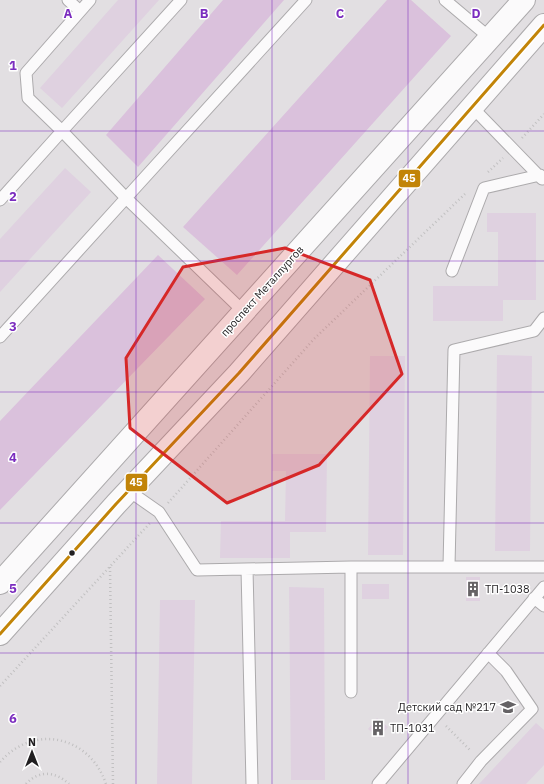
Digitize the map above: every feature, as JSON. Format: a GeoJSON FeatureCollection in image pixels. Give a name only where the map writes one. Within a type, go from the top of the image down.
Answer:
{"type":"FeatureCollection","features":[{"type":"Feature","properties":{"kind":"main road","name":"проспект Металлургов"},"geometry":{"type":"LineString","coordinates":[[0,583],[524,0]]}},
{"type":"Feature","properties":{"kind":"main road"},"geometry":{"type":"LineString","coordinates":[[0,634],[129,491],[240,374],[544,25]]}},
{"type":"Feature","properties":{"kind":"lane"},"geometry":{"type":"LineString","coordinates":[[68,0],[80,11]]}},
{"type":"Feature","properties":{"kind":"lane"},"geometry":{"type":"LineString","coordinates":[[90,0],[26,73],[28,98],[62,130],[126,198],[243,311]]}},
{"type":"Feature","properties":{"kind":"lane"},"geometry":{"type":"LineString","coordinates":[[0,200],[181,0]]}},
{"type":"Feature","properties":{"kind":"lane"},"geometry":{"type":"LineString","coordinates":[[0,338],[306,0]]}},
{"type":"Feature","properties":{"kind":"lane"},"geometry":{"type":"LineString","coordinates":[[445,0],[490,38]]}},
{"type":"Feature","properties":{"kind":"lane"},"geometry":{"type":"LineString","coordinates":[[473,108],[542,178]]}},
{"type":"Feature","properties":{"kind":"lane"},"geometry":{"type":"LineString","coordinates":[[452,271],[484,188],[542,178]]}},
{"type":"Feature","properties":{"kind":"lane"},"geometry":{"type":"LineString","coordinates":[[448,566],[454,350],[534,331],[544,318]]}},
{"type":"Feature","properties":{"kind":"lane"},"geometry":{"type":"LineString","coordinates":[[129,491],[159,512],[197,570],[448,566],[544,567]]}},
{"type":"Feature","properties":{"kind":"lane"},"geometry":{"type":"LineString","coordinates":[[351,567],[351,692]]}},
{"type":"Feature","properties":{"kind":"lane"},"geometry":{"type":"LineString","coordinates":[[247,569],[252,784]]}},
{"type":"Feature","properties":{"kind":"lane"},"geometry":{"type":"LineString","coordinates":[[378,784],[544,587]]}},
{"type":"Feature","properties":{"kind":"lane"},"geometry":{"type":"LineString","coordinates":[[534,598],[544,606]]}},
{"type":"Feature","properties":{"kind":"lane"},"geometry":{"type":"LineString","coordinates":[[463,784],[481,761],[532,709],[506,671],[488,653]]}},
{"type":"Feature","properties":{"kind":"path"},"geometry":{"type":"LineString","coordinates":[[484,175],[513,148],[544,114]]}},
{"type":"Feature","properties":{"kind":"path"},"geometry":{"type":"LineString","coordinates":[[0,686],[314,339],[467,192]]}},
{"type":"Feature","properties":{"kind":"path"},"geometry":{"type":"LineString","coordinates":[[110,566],[113,784]]}},
{"type":"Feature","properties":{"kind":"path"},"geometry":{"type":"LineString","coordinates":[[435,716],[481,761]]}},
{"type":"Feature","properties":{"kind":"path"},"geometry":{"type":"LineString","coordinates":[[0,762],[16,747],[28,742],[41,740],[60,741],[78,747],[88,754],[96,764],[106,784]]}},
{"type":"Feature","properties":{"kind":"path"},"geometry":{"type":"LineString","coordinates":[[26,784],[39,774],[47,773],[55,774],[69,784]]}},
{"type":"Feature","properties":{"kind":"highlighted area"},"geometry":{"type":"Polygon","coordinates":[[[285,248],[370,280],[402,374],[319,465],[227,503],[130,428],[126,358],[183,267],[285,248]]]}},
{"type":"Feature","properties":{"kind":"shaded area"},"geometry":{"type":"Polygon","coordinates":[[[223,0],[284,0],[138,167],[106,135],[223,0]]]}},
{"type":"Feature","properties":{"kind":"shaded area"},"geometry":{"type":"Polygon","coordinates":[[[387,0],[411,0],[451,36],[237,275],[183,227],[387,0]]]}},
{"type":"Feature","properties":{"kind":"shaded area"},"geometry":{"type":"Polygon","coordinates":[[[158,255],[205,299],[0,510],[0,421],[158,255]]]}},
{"type":"Feature","properties":{"kind":"building"},"geometry":{"type":"Polygon","coordinates":[[[118,0],[159,0],[62,108],[40,88],[118,0]]]}},
{"type":"Feature","properties":{"kind":"building"},"geometry":{"type":"Polygon","coordinates":[[[65,168],[91,192],[0,292],[0,239],[65,168]]]}},
{"type":"Feature","properties":{"kind":"building"},"geometry":{"type":"Polygon","coordinates":[[[487,213],[536,213],[536,300],[503,300],[503,321],[433,321],[433,286],[498,286],[498,232],[487,232],[487,213]]]}},
{"type":"Feature","properties":{"kind":"building"},"geometry":{"type":"Polygon","coordinates":[[[497,355],[532,356],[530,551],[495,551],[497,355]]]}},
{"type":"Feature","properties":{"kind":"building"},"geometry":{"type":"Polygon","coordinates":[[[370,356],[405,356],[403,555],[368,555],[370,356]]]}},
{"type":"Feature","properties":{"kind":"building"},"geometry":{"type":"Polygon","coordinates":[[[272,454],[327,454],[326,532],[290,532],[290,558],[220,558],[221,521],[285,521],[286,471],[272,471],[272,454]]]}},
{"type":"Feature","properties":{"kind":"building","name":"ТП-1038"},"geometry":{"type":"Polygon","coordinates":[[[466,577],[480,577],[480,601],[466,601],[466,577]]]}},
{"type":"Feature","properties":{"kind":"building"},"geometry":{"type":"Polygon","coordinates":[[[362,584],[389,584],[389,599],[362,599],[362,584]]]}},
{"type":"Feature","properties":{"kind":"building"},"geometry":{"type":"Polygon","coordinates":[[[289,587],[324,588],[325,780],[291,780],[289,587]]]}},
{"type":"Feature","properties":{"kind":"building"},"geometry":{"type":"Polygon","coordinates":[[[160,600],[195,600],[192,784],[157,784],[160,600]]]}},
{"type":"Feature","properties":{"kind":"building","name":"ТП-1031"},"geometry":{"type":"Polygon","coordinates":[[[377,718],[388,727],[379,738],[368,729],[377,718]]]}},
{"type":"Feature","properties":{"kind":"building"},"geometry":{"type":"Polygon","coordinates":[[[536,723],[544,730],[544,765],[526,784],[479,784],[536,723]]]}},
{"type":"Feature","properties":{"kind":"transit line","name":"45"},"geometry":{"type":"LineString","coordinates":[[0,634],[116,504],[239,373],[544,25]]}},
{"type":"Feature","properties":{"kind":"place","name":"ТП-1038"},"geometry":{"type":"Point","coordinates":[473,589]}},
{"type":"Feature","properties":{"kind":"place","name":"Детский сад №217"},"geometry":{"type":"Point","coordinates":[508,707]}},
{"type":"Feature","properties":{"kind":"place","name":"ТП-1031"},"geometry":{"type":"Point","coordinates":[378,728]}}]}
